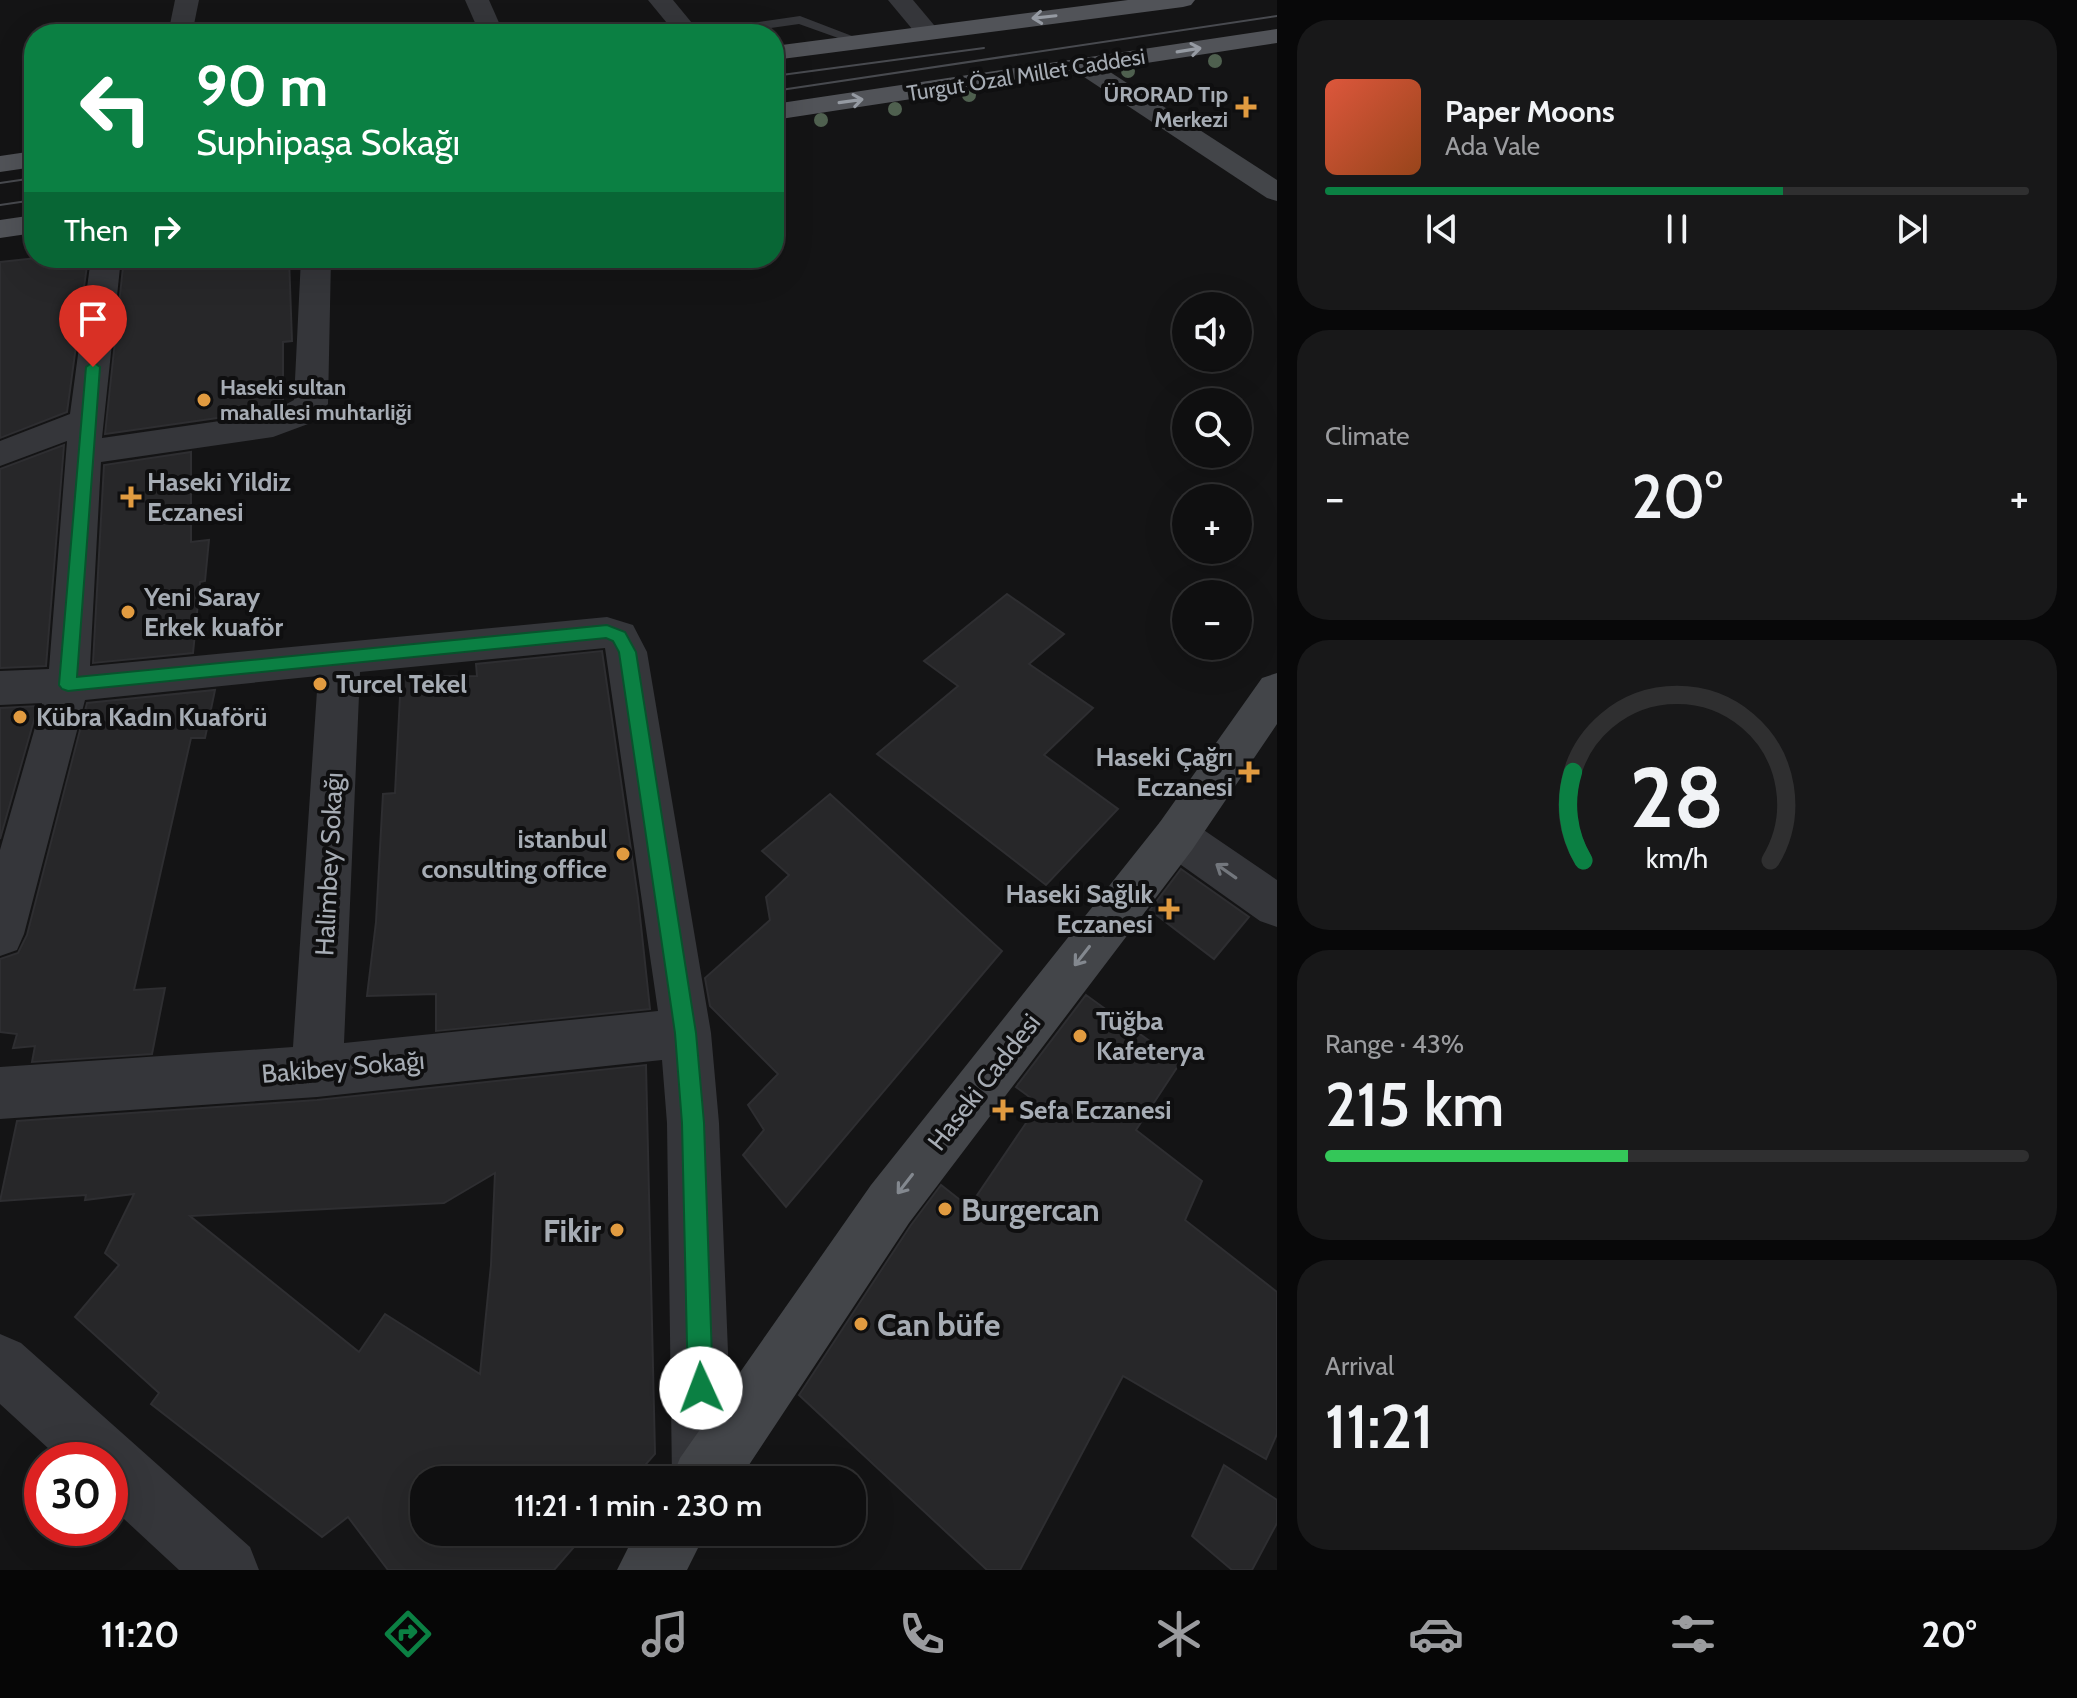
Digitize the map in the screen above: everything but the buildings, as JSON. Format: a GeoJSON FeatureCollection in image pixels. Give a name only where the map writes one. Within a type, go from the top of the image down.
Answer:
{"type":"FeatureCollection","features":[{"type":"Feature","properties":{"kind":"main road","name":"Turgut Özal Millet Caddesi"},"geometry":{"type":"LineString","coordinates":[[784,52],[1147,2],[1183,0]]}},
{"type":"Feature","properties":{"kind":"main road"},"geometry":{"type":"LineString","coordinates":[[1084,66],[1069,49],[1071,39],[1079,30],[1121,18],[1147,2]]}},
{"type":"Feature","properties":{"kind":"main road","name":"Turgut Özal Millet Caddesi"},"geometry":{"type":"LineString","coordinates":[[784,111],[1277,36]]}},
{"type":"Feature","properties":{"kind":"main road"},"geometry":{"type":"LineString","coordinates":[[0,164],[24,160]]}},
{"type":"Feature","properties":{"kind":"main road"},"geometry":{"type":"LineString","coordinates":[[0,229],[24,225]]}},
{"type":"Feature","properties":{"kind":"street"},"geometry":{"type":"LineString","coordinates":[[182,24],[187,0]]}},
{"type":"Feature","properties":{"kind":"street"},"geometry":{"type":"LineString","coordinates":[[477,0],[488,24]]}},
{"type":"Feature","properties":{"kind":"street"},"geometry":{"type":"LineString","coordinates":[[660,0],[680,24]]}},
{"type":"Feature","properties":{"kind":"street"},"geometry":{"type":"LineString","coordinates":[[900,0],[927,31]]}},
{"type":"Feature","properties":{"kind":"street"},"geometry":{"type":"LineString","coordinates":[[1084,66],[1277,192]]}},
{"type":"Feature","properties":{"kind":"street"},"geometry":{"type":"LineString","coordinates":[[0,934],[68,685],[86,437],[105,268]]}},
{"type":"Feature","properties":{"kind":"street"},"geometry":{"type":"LineString","coordinates":[[0,454],[86,437],[273,425],[304,410],[311,404],[316,268]]}},
{"type":"Feature","properties":{"kind":"street"},"geometry":{"type":"LineString","coordinates":[[0,688],[68,685],[607,632],[619,636],[627,652],[686,1033],[693,1123],[703,1466]]}},
{"type":"Feature","properties":{"kind":"street","name":"Halimbey Sokağı"},"geometry":{"type":"LineString","coordinates":[[317,1071],[340,657]]}},
{"type":"Feature","properties":{"kind":"street","name":"Haseki Caddesi"},"geometry":{"type":"LineString","coordinates":[[711,1466],[890,1204],[1176,836],[1277,690]]}},
{"type":"Feature","properties":{"kind":"street"},"geometry":{"type":"LineString","coordinates":[[1176,836],[1277,906]]}},
{"type":"Feature","properties":{"kind":"street","name":"Bakibey Sokağı"},"geometry":{"type":"LineString","coordinates":[[0,1093],[317,1071],[686,1033]]}},
{"type":"Feature","properties":{"kind":"street"},"geometry":{"type":"LineString","coordinates":[[0,1364],[86,1442]]}},
{"type":"Feature","properties":{"kind":"street"},"geometry":{"type":"LineString","coordinates":[[128,1480],[227,1570]]}},
{"type":"Feature","properties":{"kind":"lane"},"geometry":{"type":"LineString","coordinates":[[773,24],[800,20],[859,41]]}},
{"type":"Feature","properties":{"kind":"tram line"},"geometry":{"type":"LineString","coordinates":[[784,90],[1277,16]]}},
{"type":"Feature","properties":{"kind":"tram line"},"geometry":{"type":"LineString","coordinates":[[784,75],[984,48]]}},
{"type":"Feature","properties":{"kind":"tram line"},"geometry":{"type":"LineString","coordinates":[[0,183],[24,179]]}},
{"type":"Feature","properties":{"kind":"tram line"},"geometry":{"type":"LineString","coordinates":[[0,205],[24,201]]}},
{"type":"Feature","properties":{"kind":"place","name":"ÜRORAD Tıp Merkezi"},"geometry":{"type":"Point","coordinates":[1246,107]}},
{"type":"Feature","properties":{"kind":"place","name":"Haseki sultan mahallesi muhtarliği"},"geometry":{"type":"Point","coordinates":[204,400]}},
{"type":"Feature","properties":{"kind":"place","name":"Haseki Yildiz Eczanesi"},"geometry":{"type":"Point","coordinates":[131,497]}},
{"type":"Feature","properties":{"kind":"place","name":"Yeni Saray Erkek kuaför"},"geometry":{"type":"Point","coordinates":[128,612]}},
{"type":"Feature","properties":{"kind":"place","name":"Turcel Tekel"},"geometry":{"type":"Point","coordinates":[320,684]}},
{"type":"Feature","properties":{"kind":"place","name":"Kübra Kadın Kuaförü"},"geometry":{"type":"Point","coordinates":[20,717]}},
{"type":"Feature","properties":{"kind":"place","name":"Haseki Çağrı Eczanesi"},"geometry":{"type":"Point","coordinates":[1249,772]}},
{"type":"Feature","properties":{"kind":"place","name":"istanbul consulting office"},"geometry":{"type":"Point","coordinates":[623,854]}},
{"type":"Feature","properties":{"kind":"place","name":"Haseki Sağlık Eczanesi"},"geometry":{"type":"Point","coordinates":[1169,909]}},
{"type":"Feature","properties":{"kind":"place","name":"Tüğba Kafeterya"},"geometry":{"type":"Point","coordinates":[1080,1036]}},
{"type":"Feature","properties":{"kind":"place","name":"Sefa Eczanesi"},"geometry":{"type":"Point","coordinates":[1003,1110]}},
{"type":"Feature","properties":{"kind":"place","name":"Burgercan"},"geometry":{"type":"Point","coordinates":[945,1209]}},
{"type":"Feature","properties":{"kind":"place","name":"Fikir"},"geometry":{"type":"Point","coordinates":[617,1230]}},
{"type":"Feature","properties":{"kind":"place","name":"Can büfe"},"geometry":{"type":"Point","coordinates":[861,1324]}},
{"type":"Feature","properties":{"kind":"route"},"geometry":{"type":"LineString","coordinates":[[93,367],[86,421],[68,685],[607,632],[619,636],[627,652],[686,1033],[693,1123],[701,1388]]}}]}
